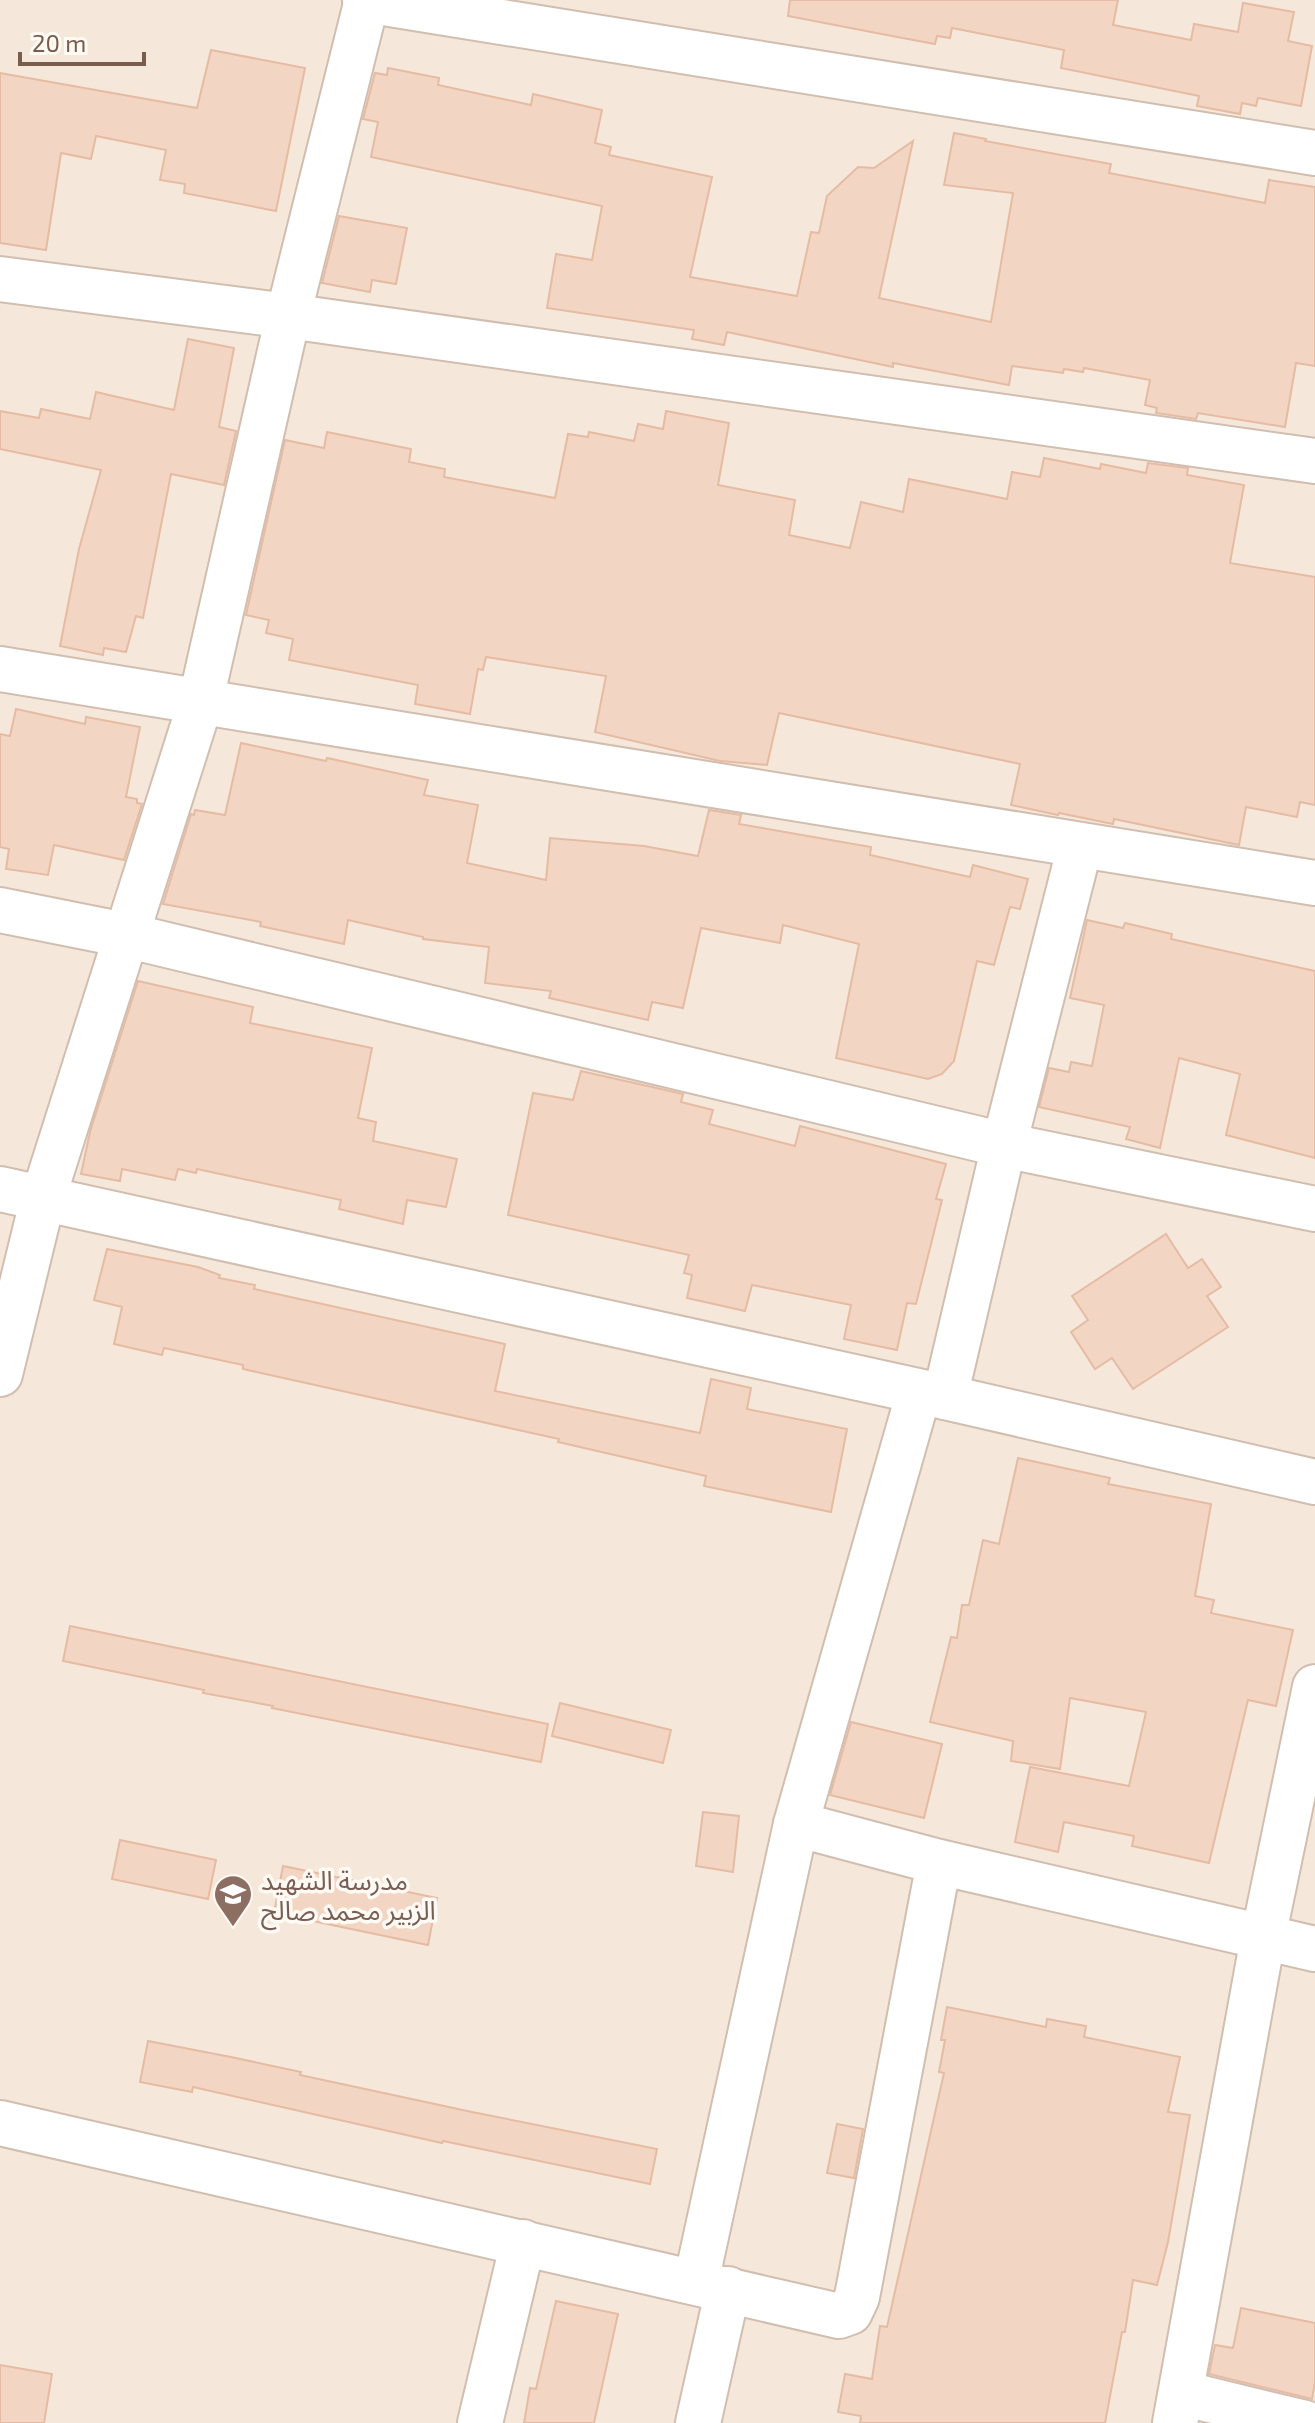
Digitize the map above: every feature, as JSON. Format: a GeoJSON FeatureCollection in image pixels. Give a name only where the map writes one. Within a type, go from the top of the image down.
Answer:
{"type":"FeatureCollection","features":[{"type":"Feature","properties":{"kind":"street"},"geometry":{"type":"LineString","coordinates":[[0,1374],[43,1198],[200,704],[288,316],[366,0],[1315,153]]}},
{"type":"Feature","properties":{"kind":"street"},"geometry":{"type":"LineString","coordinates":[[0,279],[288,316],[1315,461]]}},
{"type":"Feature","properties":{"kind":"street"},"geometry":{"type":"LineString","coordinates":[[0,669],[200,704],[1315,883]]}},
{"type":"Feature","properties":{"kind":"street"},"geometry":{"type":"LineString","coordinates":[[698,2423],[712,2286],[796,1824],[932,1394],[1004,1145],[1080,846]]}},
{"type":"Feature","properties":{"kind":"street"},"geometry":{"type":"LineString","coordinates":[[0,910],[125,935],[1004,1145],[1315,1209]]}},
{"type":"Feature","properties":{"kind":"street"},"geometry":{"type":"LineString","coordinates":[[0,1189],[932,1394],[1315,1482]]}},
{"type":"Feature","properties":{"kind":"street"},"geometry":{"type":"LineString","coordinates":[[1305,2423],[1178,2408],[1263,1938],[1315,1687]]}},
{"type":"Feature","properties":{"kind":"street"},"geometry":{"type":"LineString","coordinates":[[796,1824],[939,1862],[1315,1949]]}},
{"type":"Feature","properties":{"kind":"street"},"geometry":{"type":"LineString","coordinates":[[0,2123],[839,2316],[850,2312],[857,2297],[939,1862]]}},
{"type":"Feature","properties":{"kind":"street"},"geometry":{"type":"LineString","coordinates":[[480,2423],[523,2242]]}},
{"type":"Feature","properties":{"kind":"shaded area"},"geometry":{"type":"Polygon","coordinates":[[[0,0],[1315,0],[1315,2423],[0,2423],[0,0]]]}},
{"type":"Feature","properties":{"kind":"building"},"geometry":{"type":"Polygon","coordinates":[[[790,0],[1118,0],[1113,25],[1191,40],[1194,24],[1238,32],[1243,3],[1294,12],[1288,41],[1312,46],[1301,106],[1258,98],[1256,106],[1242,103],[1240,114],[1197,106],[1199,96],[1061,68],[1064,50],[952,28],[950,38],[937,36],[935,44],[788,16],[790,0]]]}},
{"type":"Feature","properties":{"kind":"building"},"geometry":{"type":"Polygon","coordinates":[[[211,50],[305,68],[276,211],[184,193],[185,184],[160,180],[166,150],[96,136],[91,159],[61,153],[46,250],[0,243],[0,73],[197,108],[211,50]]]}},
{"type":"Feature","properties":{"kind":"building"},"geometry":{"type":"Polygon","coordinates":[[[388,68],[439,78],[438,85],[531,105],[533,94],[602,110],[595,143],[611,147],[609,155],[712,177],[690,277],[797,296],[811,232],[819,233],[827,196],[858,167],[874,168],[913,141],[879,298],[991,322],[1013,193],[944,185],[954,133],[1111,164],[1109,173],[1265,203],[1269,180],[1315,187],[1315,366],[1296,363],[1285,427],[1198,413],[1196,419],[1156,413],[1157,408],[1145,405],[1150,380],[1084,368],[1083,372],[1064,369],[1063,373],[1012,366],[1009,385],[893,363],[893,367],[727,332],[724,345],[692,339],[694,330],[547,308],[556,254],[592,260],[602,206],[371,157],[378,122],[363,119],[375,73],[387,75],[388,68]]]}},
{"type":"Feature","properties":{"kind":"building"},"geometry":{"type":"Polygon","coordinates":[[[339,216],[407,228],[396,284],[372,280],[370,292],[322,283],[339,216]]]}},
{"type":"Feature","properties":{"kind":"building"},"geometry":{"type":"Polygon","coordinates":[[[188,339],[234,348],[219,427],[236,431],[224,485],[171,474],[143,618],[136,616],[126,652],[104,648],[103,655],[60,646],[79,549],[101,470],[0,449],[0,411],[39,418],[41,409],[90,419],[96,392],[174,410],[188,339]]]}},
{"type":"Feature","properties":{"kind":"building"},"geometry":{"type":"Polygon","coordinates":[[[666,411],[729,423],[718,485],[795,500],[789,535],[850,548],[861,502],[903,512],[909,479],[1007,499],[1012,472],[1040,477],[1044,458],[1100,469],[1101,464],[1146,473],[1148,463],[1188,468],[1187,475],[1244,485],[1230,563],[1315,577],[1315,805],[1300,802],[1297,817],[1246,807],[1239,845],[1114,819],[1113,824],[1058,815],[1011,805],[1020,764],[779,713],[767,765],[720,761],[595,732],[606,676],[486,657],[483,670],[478,669],[470,714],[415,704],[418,685],[289,660],[293,639],[266,633],[269,620],[246,615],[285,440],[324,448],[327,432],[411,449],[409,462],[445,469],[444,477],[555,498],[568,434],[588,437],[589,432],[634,441],[638,424],[663,429],[666,411]]]}},
{"type":"Feature","properties":{"kind":"building"},"geometry":{"type":"Polygon","coordinates":[[[16,709],[85,724],[86,717],[140,727],[126,797],[137,799],[137,803],[142,804],[124,860],[54,845],[48,875],[6,869],[9,849],[0,847],[0,734],[10,736],[16,709]]]}},
{"type":"Feature","properties":{"kind":"building"},"geometry":{"type":"Polygon","coordinates":[[[241,743],[428,780],[424,795],[478,805],[467,863],[546,880],[550,838],[644,846],[698,856],[709,810],[741,815],[739,824],[871,847],[870,855],[970,877],[973,865],[1028,879],[1020,909],[1010,907],[994,965],[977,961],[954,1061],[942,1074],[928,1079],[836,1058],[859,944],[783,925],[780,943],[701,928],[683,1008],[652,1002],[648,1020],[549,998],[551,991],[485,983],[489,947],[423,939],[348,920],[344,944],[260,926],[261,922],[163,904],[191,814],[194,815],[195,810],[225,815],[241,743]]]}},
{"type":"Feature","properties":{"kind":"building"},"geometry":{"type":"Polygon","coordinates":[[[1087,920],[1123,928],[1125,923],[1172,934],[1171,939],[1315,971],[1315,1158],[1226,1135],[1240,1074],[1179,1058],[1160,1148],[1126,1139],[1130,1127],[1039,1107],[1049,1068],[1069,1072],[1071,1062],[1092,1066],[1104,1005],[1070,998],[1087,920]]]}},
{"type":"Feature","properties":{"kind":"building"},"geometry":{"type":"Polygon","coordinates":[[[138,981],[253,1007],[250,1023],[372,1048],[358,1118],[376,1122],[373,1141],[457,1159],[446,1207],[407,1200],[403,1224],[339,1209],[341,1200],[197,1169],[196,1173],[178,1169],[175,1180],[122,1169],[120,1181],[81,1174],[90,1132],[138,981]]]}},
{"type":"Feature","properties":{"kind":"building"},"geometry":{"type":"Polygon","coordinates":[[[581,1071],[683,1094],[681,1102],[713,1110],[709,1124],[795,1146],[800,1126],[946,1164],[936,1199],[942,1200],[916,1304],[907,1303],[897,1350],[844,1339],[851,1305],[752,1285],[745,1311],[687,1298],[692,1275],[684,1273],[689,1255],[508,1215],[533,1093],[573,1100],[581,1071]]]}},
{"type":"Feature","properties":{"kind":"building"},"geometry":{"type":"Polygon","coordinates":[[[1166,1234],[1188,1268],[1202,1259],[1221,1287],[1207,1296],[1228,1327],[1133,1389],[1112,1358],[1095,1369],[1071,1332],[1088,1320],[1072,1296],[1166,1234]]]}},
{"type":"Feature","properties":{"kind":"building"},"geometry":{"type":"Polygon","coordinates":[[[107,1249],[198,1267],[220,1275],[219,1278],[255,1285],[254,1289],[505,1344],[495,1391],[700,1433],[711,1379],[751,1388],[747,1409],[847,1429],[831,1512],[704,1486],[706,1476],[558,1442],[559,1439],[243,1369],[243,1365],[164,1348],[162,1355],[114,1344],[122,1307],[94,1300],[107,1249]]]}},
{"type":"Feature","properties":{"kind":"building"},"geometry":{"type":"Polygon","coordinates":[[[1018,1458],[1110,1478],[1108,1484],[1211,1504],[1195,1596],[1214,1600],[1211,1613],[1293,1630],[1276,1706],[1248,1700],[1209,1863],[1132,1846],[1134,1836],[1064,1822],[1058,1852],[1015,1842],[1030,1767],[1129,1786],[1146,1712],[1070,1698],[1060,1769],[1011,1761],[1013,1741],[930,1722],[951,1637],[957,1638],[962,1605],[969,1605],[983,1540],[999,1544],[1018,1458]]]}},
{"type":"Feature","properties":{"kind":"building"},"geometry":{"type":"Polygon","coordinates":[[[70,1626],[548,1724],[541,1762],[272,1708],[203,1693],[204,1690],[63,1661],[70,1626]]]}},
{"type":"Feature","properties":{"kind":"building"},"geometry":{"type":"Polygon","coordinates":[[[560,1703],[671,1730],[663,1763],[552,1736],[560,1703]]]}},
{"type":"Feature","properties":{"kind":"building"},"geometry":{"type":"Polygon","coordinates":[[[851,1722],[942,1744],[924,1818],[830,1795],[851,1722]]]}},
{"type":"Feature","properties":{"kind":"building"},"geometry":{"type":"Polygon","coordinates":[[[703,1812],[739,1816],[733,1872],[696,1866],[703,1812]]]}},
{"type":"Feature","properties":{"kind":"building"},"geometry":{"type":"Polygon","coordinates":[[[120,1840],[216,1860],[208,1899],[112,1879],[120,1840]]]}},
{"type":"Feature","properties":{"kind":"building"},"geometry":{"type":"Polygon","coordinates":[[[283,1866],[437,1898],[428,1945],[274,1913],[283,1866]]]}},
{"type":"Feature","properties":{"kind":"building"},"geometry":{"type":"Polygon","coordinates":[[[947,2007],[1046,2027],[1047,2019],[1086,2026],[1084,2037],[1180,2057],[1168,2112],[1190,2115],[1168,2242],[1157,2285],[1133,2280],[1105,2423],[860,2423],[861,2416],[838,2412],[845,2374],[872,2379],[880,2326],[887,2327],[944,2073],[939,2072],[947,2007]]]}},
{"type":"Feature","properties":{"kind":"building"},"geometry":{"type":"Polygon","coordinates":[[[148,2041],[657,2149],[650,2184],[442,2143],[193,2087],[192,2092],[140,2082],[148,2041]]]}},
{"type":"Feature","properties":{"kind":"building"},"geometry":{"type":"Polygon","coordinates":[[[837,2124],[863,2129],[854,2178],[827,2173],[837,2124]]]}},
{"type":"Feature","properties":{"kind":"building"},"geometry":{"type":"Polygon","coordinates":[[[556,2301],[618,2314],[594,2423],[524,2423],[530,2388],[536,2389],[556,2301]]]}},
{"type":"Feature","properties":{"kind":"building"},"geometry":{"type":"Polygon","coordinates":[[[1241,2308],[1315,2323],[1312,2399],[1209,2374],[1215,2345],[1233,2348],[1241,2308]]]}},
{"type":"Feature","properties":{"kind":"building"},"geometry":{"type":"Polygon","coordinates":[[[0,2365],[52,2374],[44,2423],[0,2423],[0,2365]]]}},
{"type":"Feature","properties":{"kind":"place","name":"مدرسة الشهيد الزبير محمد صالح"},"geometry":{"type":"Point","coordinates":[233,1928]}}]}
